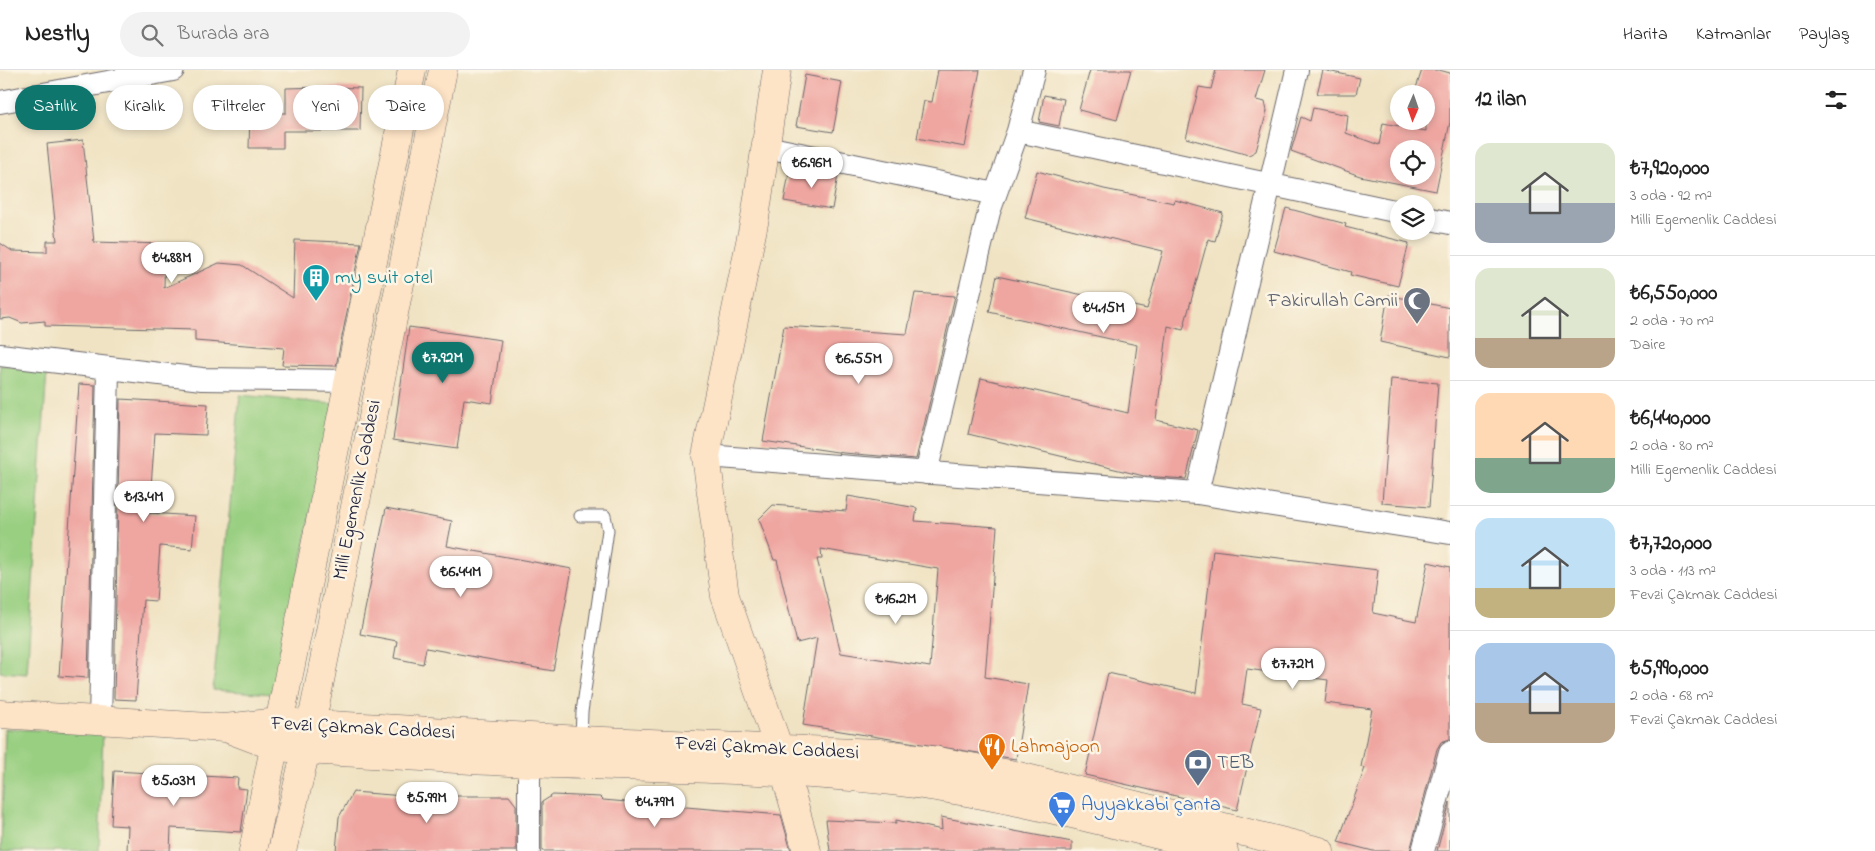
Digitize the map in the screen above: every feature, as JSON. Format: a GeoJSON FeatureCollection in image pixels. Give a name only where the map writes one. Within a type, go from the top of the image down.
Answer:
{"type":"FeatureCollection","features":[{"type":"Feature","properties":{"kind":"street","name":"Milli Egemenlik Caddesi"},"geometry":{"type":"LineString","coordinates":[[253,851],[412,70]]}},
{"type":"Feature","properties":{"kind":"street","name":"Milli Egemenlik Caddesi"},"geometry":{"type":"LineString","coordinates":[[282,851],[308,737],[443,70]]}},
{"type":"Feature","properties":{"kind":"street"},"geometry":{"type":"LineString","coordinates":[[777,70],[756,218],[706,456],[725,596],[782,761],[807,851]]}},
{"type":"Feature","properties":{"kind":"street"},"geometry":{"type":"LineString","coordinates":[[926,473],[989,212],[1018,131],[1034,70]]}},
{"type":"Feature","properties":{"kind":"street"},"geometry":{"type":"LineString","coordinates":[[1197,493],[1297,70]]}},
{"type":"Feature","properties":{"kind":"street"},"geometry":{"type":"LineString","coordinates":[[0,102],[159,71]]}},
{"type":"Feature","properties":{"kind":"street"},"geometry":{"type":"LineString","coordinates":[[1018,131],[1390,210]]}},
{"type":"Feature","properties":{"kind":"street"},"geometry":{"type":"LineString","coordinates":[[766,147],[995,194]]}},
{"type":"Feature","properties":{"kind":"street"},"geometry":{"type":"LineString","coordinates":[[1435,220],[1450,223]]}},
{"type":"Feature","properties":{"kind":"street"},"geometry":{"type":"LineString","coordinates":[[0,355],[108,370],[202,379],[350,381]]}},
{"type":"Feature","properties":{"kind":"street"},"geometry":{"type":"LineString","coordinates":[[100,722],[108,370]]}},
{"type":"Feature","properties":{"kind":"street"},"geometry":{"type":"LineString","coordinates":[[706,456],[1197,493],[1450,532]]}},
{"type":"Feature","properties":{"kind":"street","name":"Fevzi Çakmak Caddesi"},"geometry":{"type":"LineString","coordinates":[[0,714],[100,722],[225,728],[530,763],[727,768],[782,761],[878,753],[938,761],[1015,775],[1320,851]]}},
{"type":"Feature","properties":{"kind":"street","name":"Fevzi Çakmak Caddesi"},"geometry":{"type":"LineString","coordinates":[[308,737],[581,740],[782,761],[882,780],[949,789],[1020,802],[1224,851]]}},
{"type":"Feature","properties":{"kind":"street"},"geometry":{"type":"LineString","coordinates":[[1423,851],[1450,752]]}},
{"type":"Feature","properties":{"kind":"street"},"geometry":{"type":"LineString","coordinates":[[529,851],[530,763]]}},
{"type":"Feature","properties":{"kind":"lane"},"geometry":{"type":"LineString","coordinates":[[580,516],[605,516],[608,530],[582,712],[581,740]]}},
{"type":"Feature","properties":{"kind":"green space"},"geometry":{"type":"Polygon","coordinates":[[[0,365],[47,370],[27,674],[0,672],[0,365]]]}},
{"type":"Feature","properties":{"kind":"green space"},"geometry":{"type":"Polygon","coordinates":[[[240,395],[333,404],[275,694],[213,690],[240,395]]]}},
{"type":"Feature","properties":{"kind":"green space"},"geometry":{"type":"Polygon","coordinates":[[[5,729],[103,732],[99,851],[1,851],[5,729]]]}},
{"type":"Feature","properties":{"kind":"building"},"geometry":{"type":"Polygon","coordinates":[[[938,70],[980,70],[965,147],[917,138],[924,101],[932,102],[938,70]]]}},
{"type":"Feature","properties":{"kind":"building"},"geometry":{"type":"Polygon","coordinates":[[[1090,70],[1131,70],[1117,120],[1079,110],[1090,70]]]}},
{"type":"Feature","properties":{"kind":"building"},"geometry":{"type":"Polygon","coordinates":[[[1216,70],[1265,70],[1256,100],[1265,102],[1267,111],[1256,151],[1249,155],[1186,138],[1199,87],[1211,89],[1216,70]]]}},
{"type":"Feature","properties":{"kind":"building"},"geometry":{"type":"Polygon","coordinates":[[[1323,70],[1360,78],[1356,94],[1317,94],[1323,70]]]}},
{"type":"Feature","properties":{"kind":"building"},"geometry":{"type":"Polygon","coordinates":[[[1422,70],[1439,70],[1450,73],[1450,122],[1436,191],[1406,185],[1435,185],[1435,140],[1390,140],[1390,182],[1360,176],[1291,151],[1301,117],[1310,121],[1313,108],[1348,115],[1346,133],[1379,145],[1383,123],[1390,124],[1390,130],[1435,130],[1435,85],[1417,85],[1422,70]]]}},
{"type":"Feature","properties":{"kind":"building"},"geometry":{"type":"Polygon","coordinates":[[[805,75],[842,82],[833,132],[796,126],[805,75]]]}},
{"type":"Feature","properties":{"kind":"building"},"geometry":{"type":"Polygon","coordinates":[[[286,88],[293,88],[293,130],[358,130],[358,88],[361,88],[360,131],[283,131],[283,148],[249,148],[250,130],[283,130],[283,113],[286,113],[286,88]]]}},
{"type":"Feature","properties":{"kind":"building"},"geometry":{"type":"Polygon","coordinates":[[[1044,95],[1064,99],[1059,126],[1039,122],[1044,95]]]}},
{"type":"Feature","properties":{"kind":"building"},"geometry":{"type":"Polygon","coordinates":[[[83,140],[94,242],[165,244],[164,288],[219,263],[242,265],[293,298],[295,240],[361,243],[336,366],[282,365],[284,348],[195,341],[195,330],[45,326],[45,321],[22,323],[10,318],[0,319],[0,243],[12,251],[47,252],[47,241],[57,241],[47,144],[83,140]]]}},
{"type":"Feature","properties":{"kind":"building"},"geometry":{"type":"Polygon","coordinates":[[[807,170],[838,175],[832,209],[784,201],[789,173],[806,176],[807,170]]]}},
{"type":"Feature","properties":{"kind":"building"},"geometry":{"type":"Polygon","coordinates":[[[1037,171],[1104,189],[1174,203],[1175,200],[1223,213],[1215,241],[1208,239],[1183,330],[1168,326],[1156,420],[1198,430],[1186,479],[1144,476],[968,434],[981,378],[1128,413],[1137,345],[989,312],[997,276],[1147,309],[1163,251],[1025,218],[1037,171]]]}},
{"type":"Feature","properties":{"kind":"building"},"geometry":{"type":"Polygon","coordinates":[[[1286,208],[1346,224],[1345,227],[1390,238],[1390,240],[1409,243],[1398,286],[1350,275],[1351,272],[1274,251],[1286,208]]]}},
{"type":"Feature","properties":{"kind":"building"},"geometry":{"type":"Polygon","coordinates":[[[915,293],[955,296],[916,459],[844,453],[763,441],[784,326],[907,334],[915,293]]]}},
{"type":"Feature","properties":{"kind":"building","name":"Fakirullah Camii"},"geometry":{"type":"Polygon","coordinates":[[[1388,295],[1450,308],[1450,357],[1380,342],[1388,295]]]}},
{"type":"Feature","properties":{"kind":"building"},"geometry":{"type":"Polygon","coordinates":[[[409,327],[501,340],[492,403],[464,399],[457,449],[393,440],[409,327]]]}},
{"type":"Feature","properties":{"kind":"building"},"geometry":{"type":"Polygon","coordinates":[[[1391,379],[1438,383],[1429,507],[1382,503],[1391,379]]]}},
{"type":"Feature","properties":{"kind":"building"},"geometry":{"type":"Polygon","coordinates":[[[79,384],[95,385],[88,678],[59,676],[79,384]]]}},
{"type":"Feature","properties":{"kind":"building"},"geometry":{"type":"Polygon","coordinates":[[[120,399],[208,404],[206,435],[155,433],[149,513],[195,516],[192,549],[160,546],[156,601],[143,600],[136,700],[114,699],[120,399]]]}},
{"type":"Feature","properties":{"kind":"building"},"geometry":{"type":"Polygon","coordinates":[[[848,496],[917,508],[915,521],[997,527],[985,677],[1028,684],[1016,759],[803,725],[817,638],[797,643],[777,560],[774,560],[759,519],[773,505],[846,511],[848,496]],[[821,549],[822,559],[817,559],[841,653],[930,667],[938,569],[821,549]]]}},
{"type":"Feature","properties":{"kind":"building"},"geometry":{"type":"Polygon","coordinates":[[[386,508],[452,521],[447,546],[572,569],[553,671],[426,648],[423,664],[394,658],[397,641],[360,634],[386,508]]]}},
{"type":"Feature","properties":{"kind":"building"},"geometry":{"type":"Polygon","coordinates":[[[1213,550],[1378,570],[1373,613],[1416,622],[1428,562],[1450,567],[1450,739],[1441,742],[1437,749],[1410,851],[1373,851],[1338,842],[1365,768],[1361,767],[1372,709],[1325,703],[1328,680],[1247,669],[1242,704],[1261,708],[1237,810],[1085,775],[1108,673],[1196,693],[1213,550]]]}},
{"type":"Feature","properties":{"kind":"building"},"geometry":{"type":"Polygon","coordinates":[[[114,771],[238,778],[237,788],[247,789],[241,832],[171,828],[170,851],[127,851],[128,826],[111,825],[114,771]]]}},
{"type":"Feature","properties":{"kind":"building"},"geometry":{"type":"Polygon","coordinates":[[[353,792],[442,799],[443,796],[509,796],[516,805],[516,851],[336,851],[339,817],[353,792]]]}},
{"type":"Feature","properties":{"kind":"building"},"geometry":{"type":"Polygon","coordinates":[[[553,795],[600,797],[603,800],[781,815],[791,851],[542,851],[542,802],[553,795]]]}},
{"type":"Feature","properties":{"kind":"building"},"geometry":{"type":"Polygon","coordinates":[[[1450,802],[1450,851],[1437,851],[1450,802]]]}},
{"type":"Feature","properties":{"kind":"building"},"geometry":{"type":"Polygon","coordinates":[[[941,817],[1072,842],[1072,851],[830,851],[826,820],[896,823],[896,820],[942,830],[941,817]]]}},
{"type":"Feature","properties":{"kind":"place","name":"my suit otel"},"geometry":{"type":"Point","coordinates":[316,302]}},
{"type":"Feature","properties":{"kind":"place","name":"Fakirullah Camii"},"geometry":{"type":"Point","coordinates":[1417,325]}},
{"type":"Feature","properties":{"kind":"place","name":"Lahmajoon"},"geometry":{"type":"Point","coordinates":[992,771]}},
{"type":"Feature","properties":{"kind":"place","name":"TEB"},"geometry":{"type":"Point","coordinates":[1198,787]}},
{"type":"Feature","properties":{"kind":"place","name":"Ayyakkabi çanta"},"geometry":{"type":"Point","coordinates":[1062,829]}}]}
